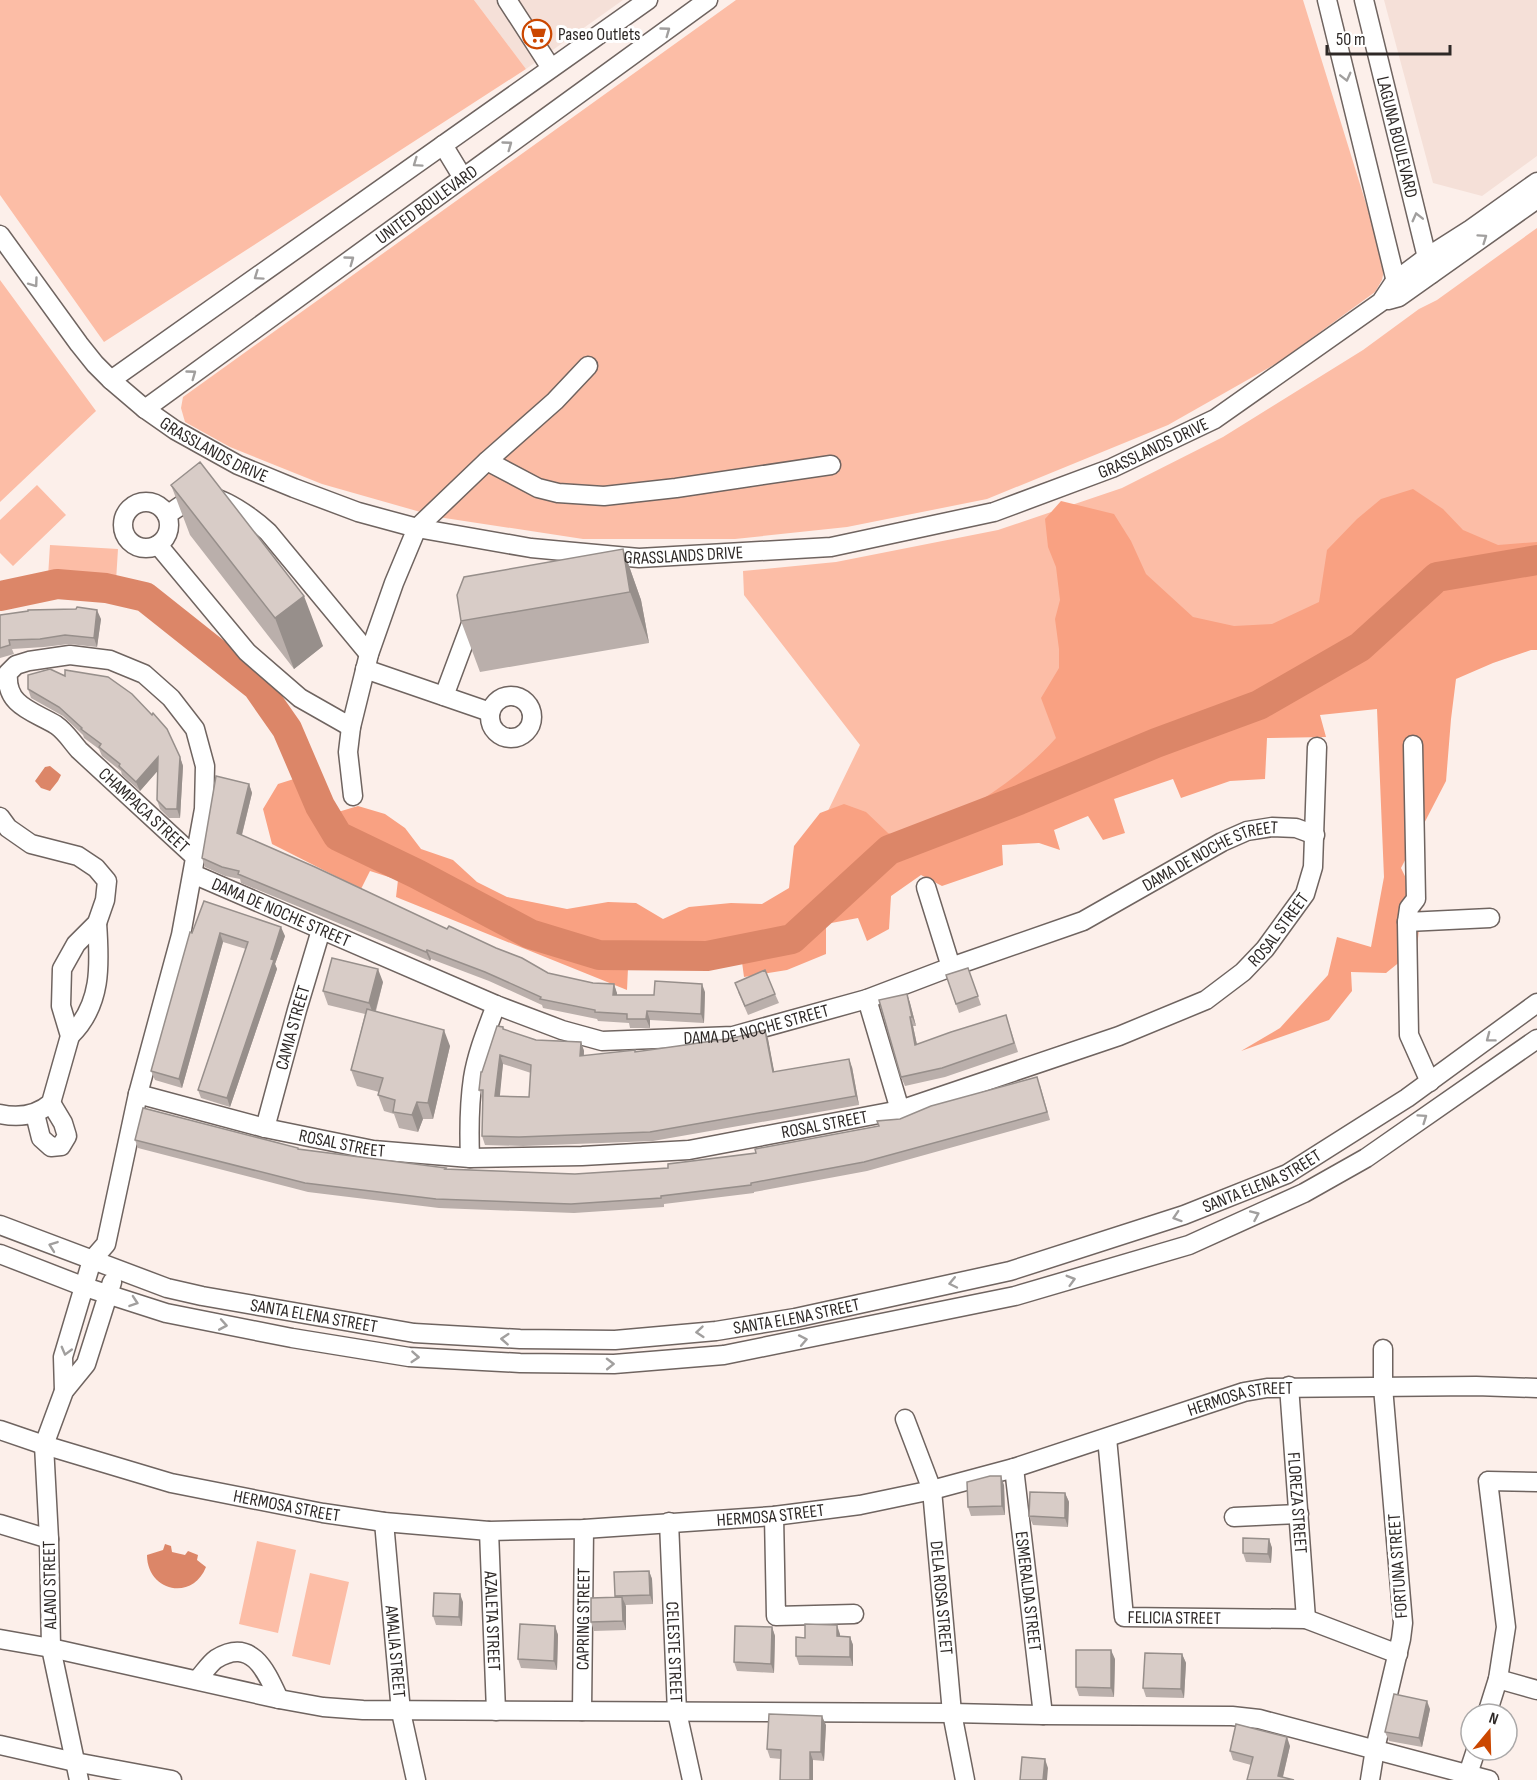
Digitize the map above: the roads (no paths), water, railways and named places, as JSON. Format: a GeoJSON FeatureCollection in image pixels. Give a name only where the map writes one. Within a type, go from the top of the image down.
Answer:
{"type":"FeatureCollection","features":[{"type":"Feature","properties":{"kind":"street"},"geometry":{"type":"LineString","coordinates":[[507,0],[551,68]]}},
{"type":"Feature","properties":{"kind":"street","name":"UNITED BOULEVARD"},"geometry":{"type":"LineString","coordinates":[[111,380],[648,0]]}},
{"type":"Feature","properties":{"kind":"street","name":"UNITED BOULEVARD"},"geometry":{"type":"LineString","coordinates":[[145,409],[708,0]]}},
{"type":"Feature","properties":{"kind":"street"},"geometry":{"type":"LineString","coordinates":[[1327,0],[1397,289]]}},
{"type":"Feature","properties":{"kind":"street","name":"LAGUNA BOULEVARD"},"geometry":{"type":"LineString","coordinates":[[1364,0],[1429,266]]}},
{"type":"Feature","properties":{"kind":"street"},"geometry":{"type":"LineString","coordinates":[[443,145],[463,178]]}},
{"type":"Feature","properties":{"kind":"street","name":"GRASSLANDS DRIVE"},"geometry":{"type":"LineString","coordinates":[[1429,266],[1471,229],[1537,182]]}},
{"type":"Feature","properties":{"kind":"street","name":"GRASSLANDS DRIVE"},"geometry":{"type":"LineString","coordinates":[[0,235],[79,344],[111,380],[145,409],[176,430],[238,465],[347,508],[417,528],[531,548],[639,558],[831,547],[994,512],[1112,468],[1215,419],[1429,266],[1537,199]]}},
{"type":"Feature","properties":{"kind":"street"},"geometry":{"type":"LineString","coordinates":[[353,796],[348,752],[351,727],[367,662],[394,583],[417,528],[555,401],[588,366]]}},
{"type":"Feature","properties":{"kind":"street"},"geometry":{"type":"LineString","coordinates":[[488,461],[538,488],[558,493],[604,495],[676,488],[831,465]]}},
{"type":"Feature","properties":{"kind":"street"},"geometry":{"type":"LineString","coordinates":[[167,515],[201,496],[219,499],[255,520],[268,532],[367,662],[444,696],[490,712]]}},
{"type":"Feature","properties":{"kind":"street"},"geometry":{"type":"LineString","coordinates":[[150,501],[160,506],[167,515],[169,526],[166,537],[158,545],[147,548],[136,546],[127,539],[122,529],[123,518],[129,508],[139,502],[150,501]]}},
{"type":"Feature","properties":{"kind":"street"},"geometry":{"type":"LineString","coordinates":[[158,545],[247,652],[300,699],[351,727]]}},
{"type":"Feature","properties":{"kind":"street"},"geometry":{"type":"LineString","coordinates":[[444,696],[483,592]]}},
{"type":"Feature","properties":{"kind":"street","name":"CHAMPACA STREET"},"geometry":{"type":"LineString","coordinates":[[70,655],[110,660],[144,675],[171,698],[195,729],[205,766],[204,809],[194,866],[79,750],[67,733],[20,706],[7,683],[8,673],[16,665],[70,655]]}},
{"type":"Feature","properties":{"kind":"street"},"geometry":{"type":"LineString","coordinates":[[1413,745],[1416,899],[1409,908],[1407,922],[1410,1035],[1430,1082]]}},
{"type":"Feature","properties":{"kind":"street","name":"ROSAL STREET"},"geometry":{"type":"LineString","coordinates":[[138,1094],[265,1128],[373,1150],[470,1158],[582,1156],[690,1150],[900,1110],[1119,1036],[1206,1000],[1243,972],[1265,949],[1305,894],[1312,867],[1315,835],[1317,747]]}},
{"type":"Feature","properties":{"kind":"street","name":"DAMA DE NOCHE STREET"},"geometry":{"type":"LineString","coordinates":[[194,866],[321,930],[496,1005],[562,1030],[602,1041],[733,1036],[867,999],[1083,921],[1221,843],[1247,831],[1272,827],[1296,828],[1315,835]]}},
{"type":"Feature","properties":{"kind":"street"},"geometry":{"type":"LineString","coordinates":[[0,1114],[14,1117],[35,1114],[44,1110],[51,1103],[70,1036],[81,1025],[92,1004],[98,976],[98,923],[105,900],[107,881],[96,868],[78,856],[31,844],[3,828]]}},
{"type":"Feature","properties":{"kind":"street"},"geometry":{"type":"LineString","coordinates":[[64,1391],[63,1357],[92,1260],[106,1244],[138,1094],[181,935],[194,866]]}},
{"type":"Feature","properties":{"kind":"street"},"geometry":{"type":"LineString","coordinates":[[926,887],[951,967]]}},
{"type":"Feature","properties":{"kind":"street"},"geometry":{"type":"LineString","coordinates":[[1407,922],[1490,918]]}},
{"type":"Feature","properties":{"kind":"street"},"geometry":{"type":"LineString","coordinates":[[70,1036],[61,1006],[62,969],[76,944],[98,923]]}},
{"type":"Feature","properties":{"kind":"street","name":"CAMIA STREET"},"geometry":{"type":"LineString","coordinates":[[265,1128],[321,930]]}},
{"type":"Feature","properties":{"kind":"street"},"geometry":{"type":"LineString","coordinates":[[867,999],[900,1110]]}},
{"type":"Feature","properties":{"kind":"street","name":"SANTA ELENA STREET"},"geometry":{"type":"LineString","coordinates":[[0,1225],[167,1288],[414,1333],[520,1340],[615,1340],[716,1331],[795,1318],[1010,1271],[1184,1215],[1287,1174],[1407,1098],[1537,1003]]}},
{"type":"Feature","properties":{"kind":"street"},"geometry":{"type":"LineString","coordinates":[[470,1158],[469,1112],[473,1076],[496,1005]]}},
{"type":"Feature","properties":{"kind":"street","name":"SANTA ELENA STREET"},"geometry":{"type":"LineString","coordinates":[[0,1254],[85,1287],[166,1313],[409,1357],[520,1363],[614,1364],[724,1355],[1015,1296],[1190,1245],[1304,1193],[1366,1158],[1537,1039]]}},
{"type":"Feature","properties":{"kind":"street"},"geometry":{"type":"LineString","coordinates":[[35,1114],[41,1138],[51,1147],[61,1146],[67,1136],[63,1123],[51,1103]]}},
{"type":"Feature","properties":{"kind":"street"},"geometry":{"type":"LineString","coordinates":[[64,1391],[86,1365],[109,1294],[114,1268],[106,1244]]}},
{"type":"Feature","properties":{"kind":"street","name":"FORTUNA STREET"},"geometry":{"type":"LineString","coordinates":[[1370,1780],[1403,1623],[1383,1387],[1383,1349]]}},
{"type":"Feature","properties":{"kind":"street","name":"FLOREZA STREET"},"geometry":{"type":"LineString","coordinates":[[1289,1386],[1306,1619]]}},
{"type":"Feature","properties":{"kind":"street","name":"HERMOSA STREET"},"geometry":{"type":"LineString","coordinates":[[0,1430],[171,1483],[322,1513],[384,1522],[489,1531],[584,1529],[774,1516],[860,1505],[932,1490],[1014,1468],[1244,1392],[1267,1388],[1476,1386],[1537,1388]]}},
{"type":"Feature","properties":{"kind":"street","name":"ALANO STREET"},"geometry":{"type":"LineString","coordinates":[[64,1391],[44,1445],[51,1648],[79,1780]]}},
{"type":"Feature","properties":{"kind":"street","name":"DELA ROSA STREET"},"geometry":{"type":"LineString","coordinates":[[905,1419],[932,1490],[952,1713],[965,1780]]}},
{"type":"Feature","properties":{"kind":"street","name":"FELICIA STREET"},"geometry":{"type":"LineString","coordinates":[[1107,1438],[1124,1617],[1306,1619],[1398,1654]]}},
{"type":"Feature","properties":{"kind":"street","name":"ESMERALDA STREET"},"geometry":{"type":"LineString","coordinates":[[1014,1468],[1043,1715]]}},
{"type":"Feature","properties":{"kind":"street"},"geometry":{"type":"LineString","coordinates":[[1491,1702],[1498,1679],[1506,1627],[1488,1481],[1537,1482]]}},
{"type":"Feature","properties":{"kind":"street"},"geometry":{"type":"LineString","coordinates":[[1234,1517],[1299,1514]]}},
{"type":"Feature","properties":{"kind":"street"},"geometry":{"type":"LineString","coordinates":[[774,1516],[776,1616],[854,1614]]}},
{"type":"Feature","properties":{"kind":"street","name":"AMALIA STREET"},"geometry":{"type":"LineString","coordinates":[[384,1522],[401,1712],[416,1780]]}},
{"type":"Feature","properties":{"kind":"street","name":"CELESTE STREET"},"geometry":{"type":"LineString","coordinates":[[669,1522],[677,1712],[692,1780]]}},
{"type":"Feature","properties":{"kind":"street"},"geometry":{"type":"LineString","coordinates":[[0,1524],[49,1539]]}},
{"type":"Feature","properties":{"kind":"street","name":"CAPRING STREET"},"geometry":{"type":"LineString","coordinates":[[582,1711],[584,1529]]}},
{"type":"Feature","properties":{"kind":"street","name":"AZALETA STREET"},"geometry":{"type":"LineString","coordinates":[[489,1531],[496,1711]]}},
{"type":"Feature","properties":{"kind":"street"},"geometry":{"type":"LineString","coordinates":[[0,1639],[51,1648],[279,1699],[323,1707],[401,1712],[582,1711],[1232,1716],[1259,1719],[1489,1780]]}},
{"type":"Feature","properties":{"kind":"street"},"geometry":{"type":"LineString","coordinates":[[197,1680],[214,1660],[233,1653],[244,1652],[256,1658],[279,1699]]}},
{"type":"Feature","properties":{"kind":"street"},"geometry":{"type":"LineString","coordinates":[[1498,1679],[1537,1690]]}},
{"type":"Feature","properties":{"kind":"street"},"geometry":{"type":"LineString","coordinates":[[0,1745],[172,1780]]}},
{"type":"Feature","properties":{"kind":"street"},"geometry":{"type":"LineString","coordinates":[[1468,1774],[1472,1762]]}},
{"type":"Feature","properties":{"kind":"waterway"},"geometry":{"type":"LineString","coordinates":[[0,596],[57,584],[106,588],[145,597],[257,686],[287,729],[320,806],[338,836],[417,874],[530,934],[599,955],[707,956],[792,939],[889,850],[1019,800],[1156,743],[1259,705],[1360,647],[1437,577],[1537,560]]}},
{"type":"Feature","properties":{"kind":"place","name":"Paseo Outlets"},"geometry":{"type":"Point","coordinates":[537,34]}}]}
